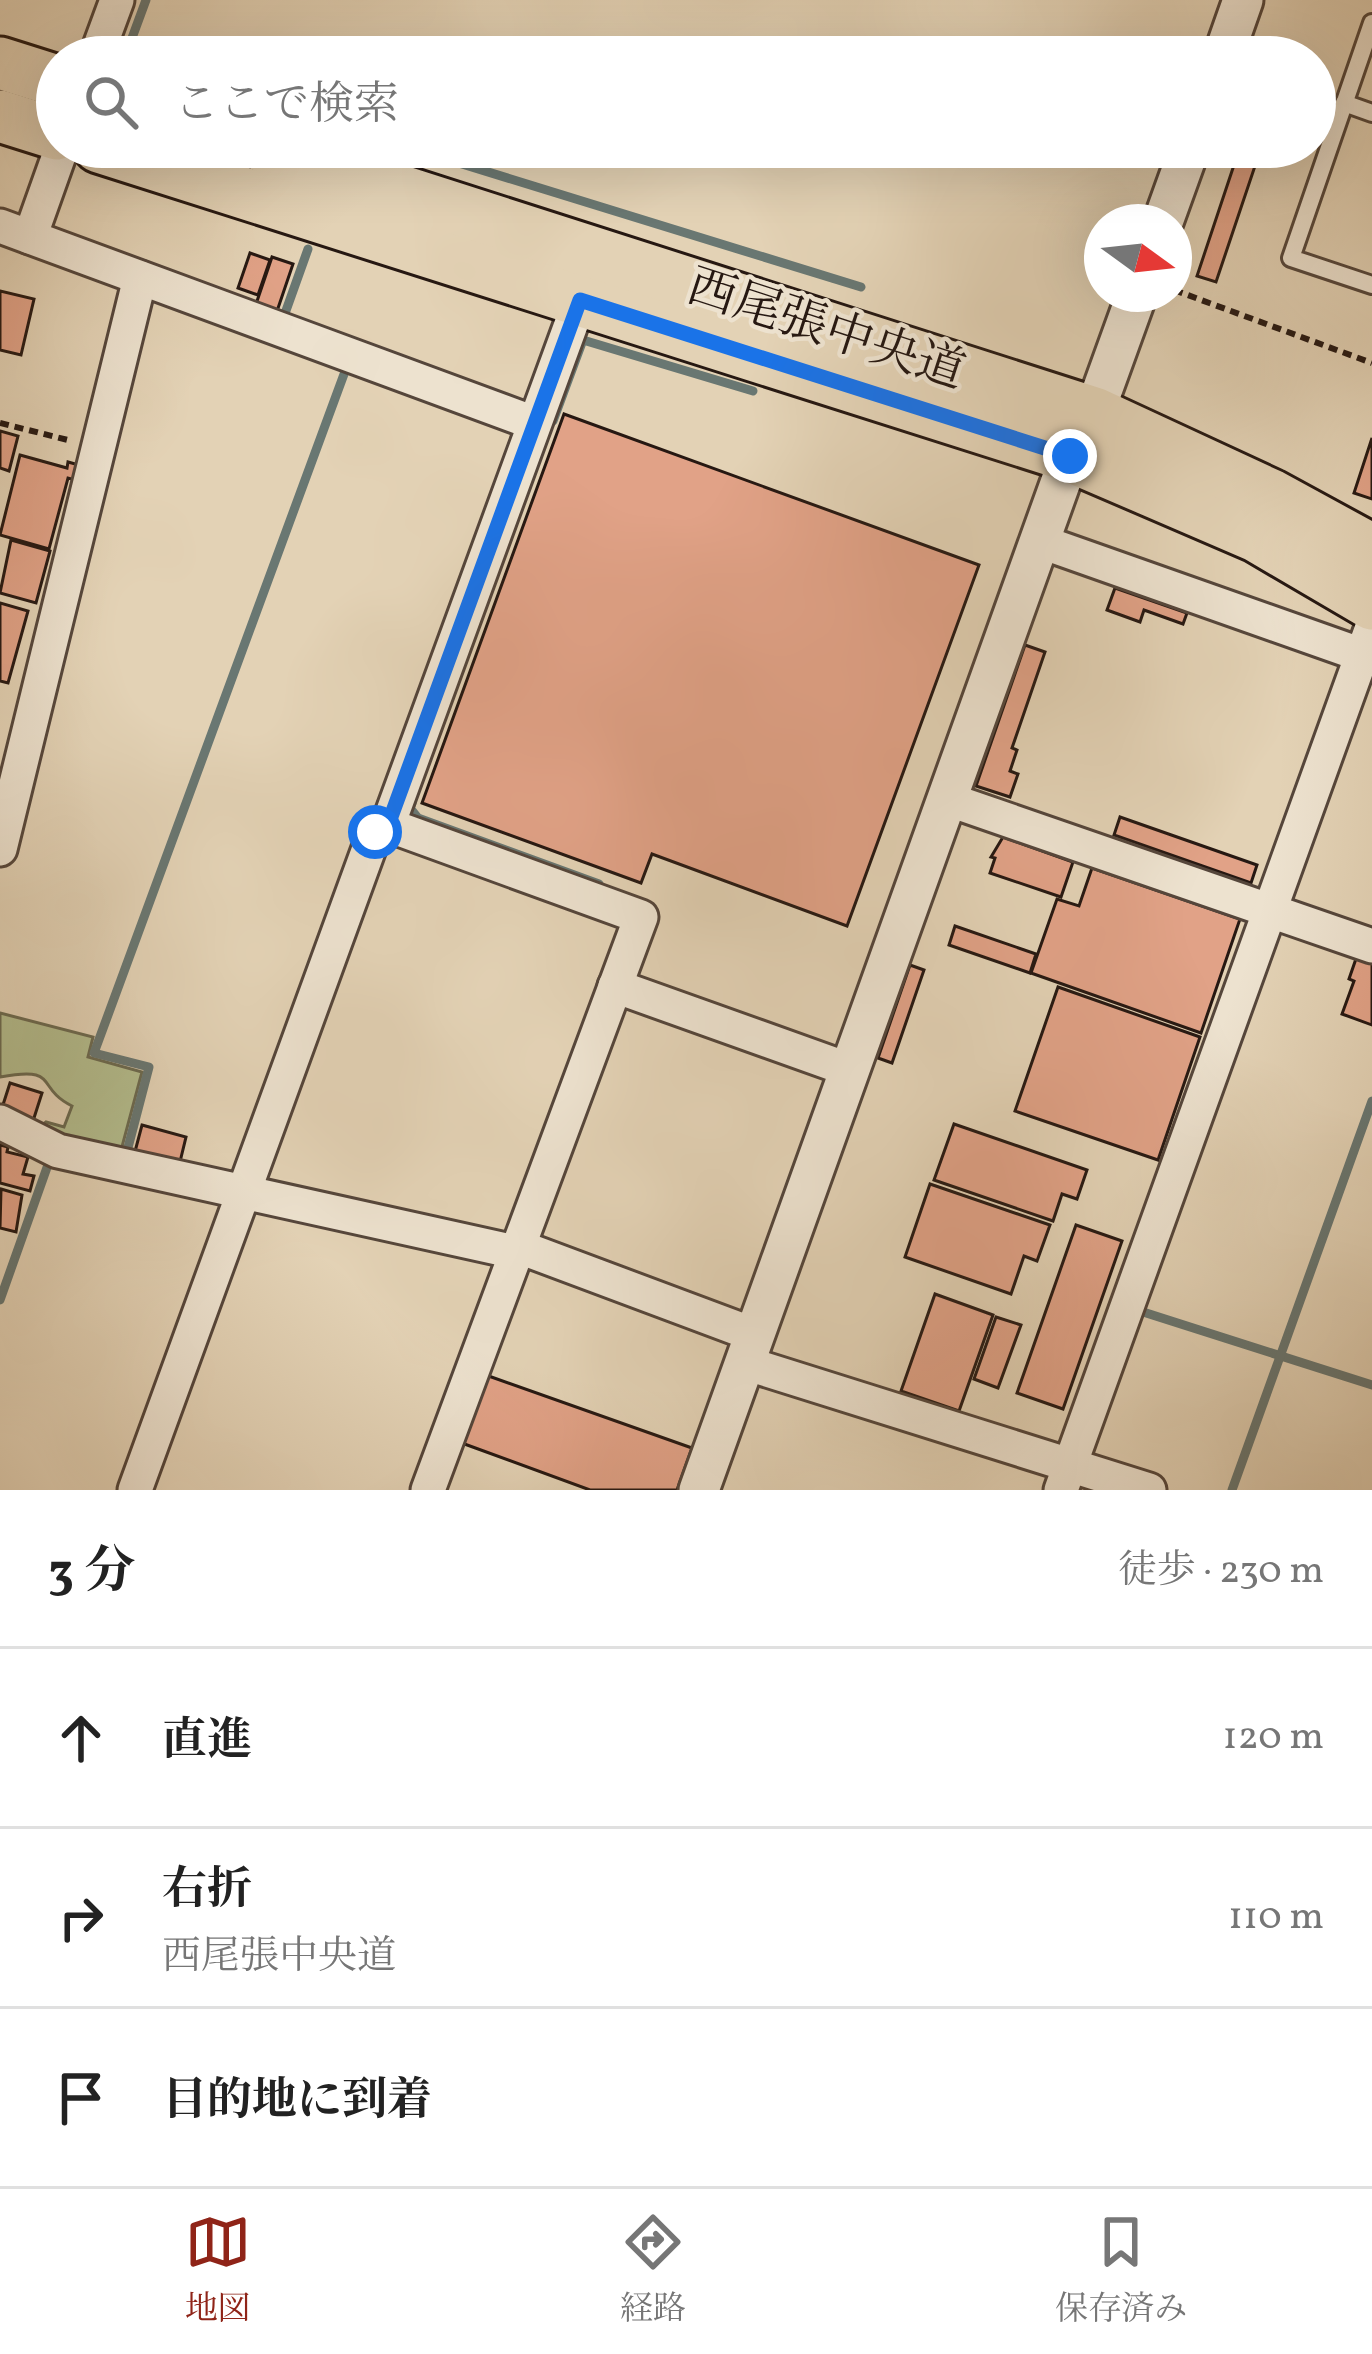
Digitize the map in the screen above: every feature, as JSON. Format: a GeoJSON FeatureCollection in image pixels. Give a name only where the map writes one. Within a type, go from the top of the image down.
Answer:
{"type":"FeatureCollection","features":[{"type":"Feature","properties":{"kind":"main road"},"geometry":{"type":"LineString","coordinates":[[0,63],[36,74]]}},
{"type":"Feature","properties":{"kind":"main road"},"geometry":{"type":"LineString","coordinates":[[0,116],[36,127]]}},
{"type":"Feature","properties":{"kind":"main road","name":"西尾張中央道"},"geometry":{"type":"LineString","coordinates":[[164,168],[580,300],[1082,434],[1372,604]]}},
{"type":"Feature","properties":{"kind":"main road","name":"西尾張中央道"},"geometry":{"type":"LineString","coordinates":[[324,168],[1082,434],[1271,495],[1372,550]]}},
{"type":"Feature","properties":{"kind":"street"},"geometry":{"type":"LineString","coordinates":[[104,36],[117,0]]}},
{"type":"Feature","properties":{"kind":"street"},"geometry":{"type":"LineString","coordinates":[[1230,36],[1243,0]]}},
{"type":"Feature","properties":{"kind":"street"},"geometry":{"type":"LineString","coordinates":[[50,168],[15,232],[535,423]]}},
{"type":"Feature","properties":{"kind":"street"},"geometry":{"type":"LineString","coordinates":[[1169,204],[1182,168]]}},
{"type":"Feature","properties":{"kind":"street"},"geometry":{"type":"LineString","coordinates":[[0,848],[140,278]]}},
{"type":"Feature","properties":{"kind":"street"},"geometry":{"type":"LineString","coordinates":[[136,1490],[375,832],[388,825],[580,300]]}},
{"type":"Feature","properties":{"kind":"street"},"geometry":{"type":"LineString","coordinates":[[699,1490],[1039,541],[1130,312]]}},
{"type":"Feature","properties":{"kind":"street"},"geometry":{"type":"LineString","coordinates":[[1039,541],[1367,641],[1066,1478]]}},
{"type":"Feature","properties":{"kind":"street"},"geometry":{"type":"LineString","coordinates":[[947,799],[1372,946]]}},
{"type":"Feature","properties":{"kind":"street"},"geometry":{"type":"LineString","coordinates":[[388,825],[641,917],[428,1490]]}},
{"type":"Feature","properties":{"kind":"street"},"geometry":{"type":"LineString","coordinates":[[615,986],[850,1070]]}},
{"type":"Feature","properties":{"kind":"street"},"geometry":{"type":"LineString","coordinates":[[0,1122],[58,1151],[516,1249],[1066,1478],[1149,1490]]}},
{"type":"Feature","properties":{"kind":"lane"},"geometry":{"type":"LineString","coordinates":[[1336,126],[1372,22]]}},
{"type":"Feature","properties":{"kind":"lane"},"geometry":{"type":"LineString","coordinates":[[1344,103],[1372,113]]}},
{"type":"Feature","properties":{"kind":"lane"},"geometry":{"type":"LineString","coordinates":[[1322,168],[1291,258],[1372,286]]}},
{"type":"Feature","properties":{"kind":"path"},"geometry":{"type":"LineString","coordinates":[[1192,297],[1372,363]]}},
{"type":"Feature","properties":{"kind":"path"},"geometry":{"type":"LineString","coordinates":[[0,422],[99,448]]}},
{"type":"Feature","properties":{"kind":"green space"},"geometry":{"type":"Polygon","coordinates":[[[0,1013],[93,1037],[88,1057],[142,1072],[119,1158],[46,1139],[41,1126],[46,1122],[64,1127],[72,1106],[40,1076],[0,1077],[0,1013]]]}},
{"type":"Feature","properties":{"kind":"building"},"geometry":{"type":"Polygon","coordinates":[[[1233,168],[1254,168],[1216,282],[1197,276],[1233,168]]]}},
{"type":"Feature","properties":{"kind":"building"},"geometry":{"type":"Polygon","coordinates":[[[250,253],[270,260],[258,295],[238,288],[250,253]]]}},
{"type":"Feature","properties":{"kind":"building"},"geometry":{"type":"Polygon","coordinates":[[[272,257],[293,264],[275,317],[254,310],[272,257]]]}},
{"type":"Feature","properties":{"kind":"building"},"geometry":{"type":"Polygon","coordinates":[[[0,291],[34,299],[21,355],[0,350],[0,291]]]}},
{"type":"Feature","properties":{"kind":"building"},"geometry":{"type":"Polygon","coordinates":[[[564,414],[979,565],[847,926],[652,854],[641,883],[422,803],[564,414]]]}},
{"type":"Feature","properties":{"kind":"building"},"geometry":{"type":"Polygon","coordinates":[[[0,431],[18,436],[9,471],[0,468],[0,431]]]}},
{"type":"Feature","properties":{"kind":"building"},"geometry":{"type":"Polygon","coordinates":[[[1372,438],[1372,499],[1354,493],[1372,438]]]}},
{"type":"Feature","properties":{"kind":"building"},"geometry":{"type":"Polygon","coordinates":[[[20,455],[67,468],[68,462],[79,465],[75,480],[68,478],[49,549],[0,535],[20,455]]]}},
{"type":"Feature","properties":{"kind":"building"},"geometry":{"type":"Polygon","coordinates":[[[11,540],[50,551],[36,603],[0,593],[11,540]]]}},
{"type":"Feature","properties":{"kind":"building"},"geometry":{"type":"Polygon","coordinates":[[[1115,588],[1187,613],[1183,624],[1144,610],[1140,622],[1107,610],[1115,588]]]}},
{"type":"Feature","properties":{"kind":"building"},"geometry":{"type":"Polygon","coordinates":[[[0,603],[28,611],[8,683],[0,681],[0,603]]]}},
{"type":"Feature","properties":{"kind":"building"},"geometry":{"type":"Polygon","coordinates":[[[1025,645],[1045,652],[1012,748],[1017,750],[1010,771],[1018,774],[1010,797],[976,786],[1025,645]]]}},
{"type":"Feature","properties":{"kind":"building"},"geometry":{"type":"Polygon","coordinates":[[[1120,817],[1257,865],[1251,883],[1114,835],[1120,817]]]}},
{"type":"Feature","properties":{"kind":"building"},"geometry":{"type":"Polygon","coordinates":[[[1003,837],[1073,862],[1061,897],[990,873],[995,858],[991,857],[1003,837]]]}},
{"type":"Feature","properties":{"kind":"building"},"geometry":{"type":"Polygon","coordinates":[[[1092,868],[1240,919],[1201,1033],[1031,973],[1057,899],[1079,906],[1092,868]]]}},
{"type":"Feature","properties":{"kind":"building"},"geometry":{"type":"Polygon","coordinates":[[[955,926],[1036,954],[1030,973],[949,945],[955,926]]]}},
{"type":"Feature","properties":{"kind":"building"},"geometry":{"type":"Polygon","coordinates":[[[1358,953],[1372,958],[1372,1025],[1342,1014],[1358,953]]]}},
{"type":"Feature","properties":{"kind":"building"},"geometry":{"type":"Polygon","coordinates":[[[910,965],[924,970],[892,1063],[878,1058],[910,965]]]}},
{"type":"Feature","properties":{"kind":"building"},"geometry":{"type":"Polygon","coordinates":[[[1058,987],[1200,1037],[1158,1160],[1015,1111],[1058,987]]]}},
{"type":"Feature","properties":{"kind":"building"},"geometry":{"type":"Polygon","coordinates":[[[10,1083],[42,1093],[33,1121],[1,1111],[10,1083]]]}},
{"type":"Feature","properties":{"kind":"building"},"geometry":{"type":"Polygon","coordinates":[[[954,1124],[1087,1170],[1077,1199],[1062,1194],[1053,1221],[934,1180],[954,1124]]]}},
{"type":"Feature","properties":{"kind":"building"},"geometry":{"type":"Polygon","coordinates":[[[142,1125],[186,1137],[178,1170],[133,1159],[142,1125]]]}},
{"type":"Feature","properties":{"kind":"building"},"geometry":{"type":"Polygon","coordinates":[[[0,1145],[8,1147],[7,1152],[28,1157],[23,1174],[34,1176],[30,1191],[0,1183],[0,1145]]]}},
{"type":"Feature","properties":{"kind":"building"},"geometry":{"type":"Polygon","coordinates":[[[930,1184],[1050,1225],[1037,1261],[1024,1256],[1011,1294],[905,1257],[930,1184]]]}},
{"type":"Feature","properties":{"kind":"building"},"geometry":{"type":"Polygon","coordinates":[[[1,1189],[22,1195],[16,1232],[0,1228],[1,1189]]]}},
{"type":"Feature","properties":{"kind":"building"},"geometry":{"type":"Polygon","coordinates":[[[1076,1225],[1122,1241],[1063,1409],[1017,1393],[1076,1225]]]}},
{"type":"Feature","properties":{"kind":"building"},"geometry":{"type":"Polygon","coordinates":[[[935,1294],[993,1315],[959,1411],[901,1391],[935,1294]]]}},
{"type":"Feature","properties":{"kind":"building"},"geometry":{"type":"Polygon","coordinates":[[[996,1317],[1021,1325],[998,1388],[974,1379],[996,1317]]]}},
{"type":"Feature","properties":{"kind":"building"},"geometry":{"type":"Polygon","coordinates":[[[483,1374],[692,1448],[677,1490],[590,1490],[459,1442],[483,1374]]]}},
{"type":"Feature","properties":{"kind":"waterway"},"geometry":{"type":"LineString","coordinates":[[133,36],[146,0]]}},
{"type":"Feature","properties":{"kind":"waterway"},"geometry":{"type":"LineString","coordinates":[[475,168],[861,287]]}},
{"type":"Feature","properties":{"kind":"waterway"},"geometry":{"type":"LineString","coordinates":[[283,319],[308,249]]}},
{"type":"Feature","properties":{"kind":"waterway"},"geometry":{"type":"LineString","coordinates":[[553,421],[583,340],[753,391]]}},
{"type":"Feature","properties":{"kind":"waterway"},"geometry":{"type":"LineString","coordinates":[[125,1159],[149,1067],[94,1053],[347,366]]}},
{"type":"Feature","properties":{"kind":"waterway"},"geometry":{"type":"LineString","coordinates":[[412,803],[410,808],[418,818],[599,884]]}},
{"type":"Feature","properties":{"kind":"waterway"},"geometry":{"type":"LineString","coordinates":[[1232,1490],[1372,1101]]}},
{"type":"Feature","properties":{"kind":"waterway"},"geometry":{"type":"LineString","coordinates":[[0,1300],[50,1159]]}},
{"type":"Feature","properties":{"kind":"waterway"},"geometry":{"type":"LineString","coordinates":[[1140,1311],[1372,1385]]}},
{"type":"Feature","properties":{"kind":"route"},"geometry":{"type":"LineString","coordinates":[[375,832],[388,825],[580,300],[1070,456]]}}]}
